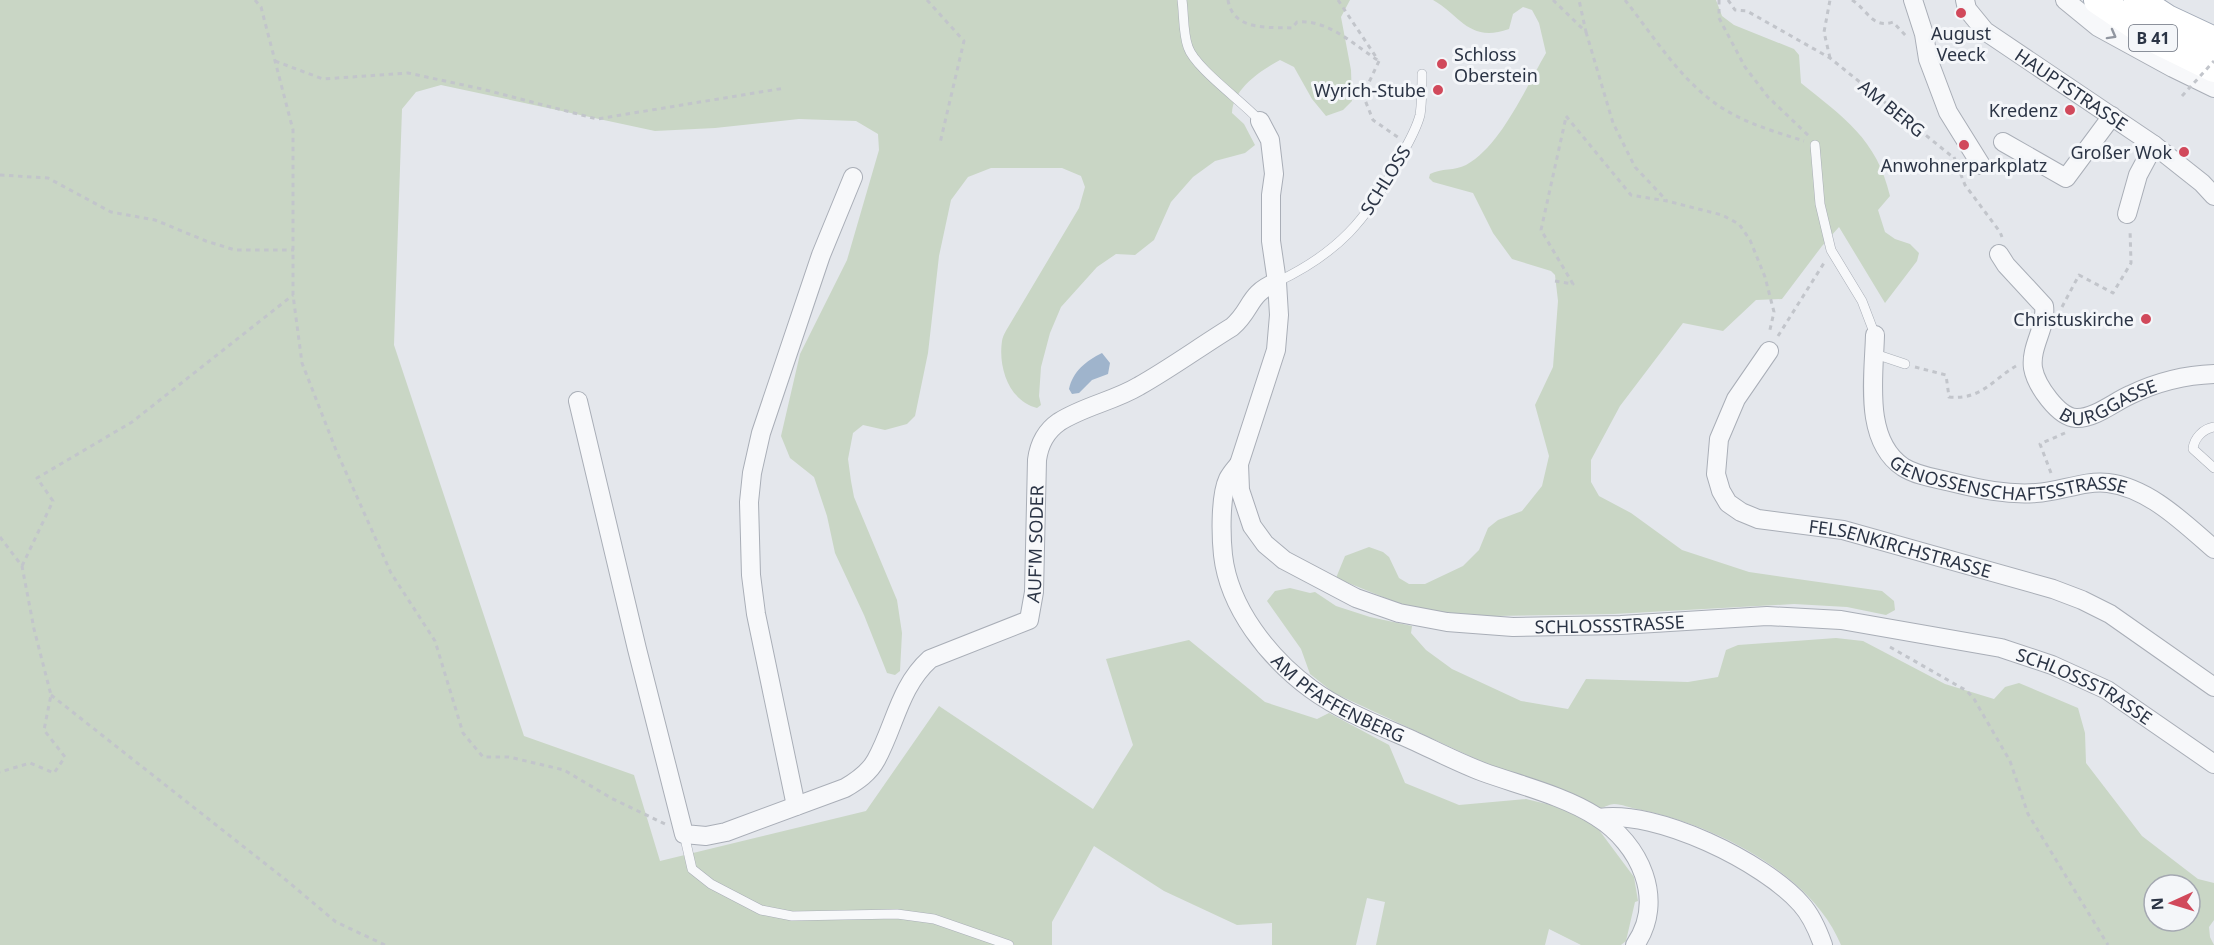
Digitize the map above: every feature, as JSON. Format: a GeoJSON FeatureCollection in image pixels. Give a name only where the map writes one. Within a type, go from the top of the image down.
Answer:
{"type":"FeatureCollection","features":[{"type":"Feature","properties":{"kind":"main road","name":"B 41"},"geometry":{"type":"LineString","coordinates":[[2098,0],[2157,40],[2214,68]]}},
{"type":"Feature","properties":{"kind":"main road","name":"B 41"},"geometry":{"type":"LineString","coordinates":[[2139,0],[2167,19],[2214,42]]}},
{"type":"Feature","properties":{"kind":"street"},"geometry":{"type":"LineString","coordinates":[[1913,0],[1924,34],[1928,59],[1948,112],[1981,165]]}},
{"type":"Feature","properties":{"kind":"street"},"geometry":{"type":"LineString","coordinates":[[1951,0],[1966,4]]}},
{"type":"Feature","properties":{"kind":"street"},"geometry":{"type":"LineString","coordinates":[[2065,0],[2098,27],[2214,88]]}},
{"type":"Feature","properties":{"kind":"street","name":"HAUPTSTRASSE"},"geometry":{"type":"LineString","coordinates":[[1966,4],[1985,31],[2154,145],[2202,183],[2214,196]]}},
{"type":"Feature","properties":{"kind":"street"},"geometry":{"type":"LineString","coordinates":[[2003,142],[2066,178],[2112,116]]}},
{"type":"Feature","properties":{"kind":"street","name":"SCHLOSSSTRASSE"},"geometry":{"type":"LineString","coordinates":[[1260,121],[1270,140],[1273,163],[1270,241],[1277,282],[1279,315],[1276,350],[1239,464],[1240,490],[1243,505],[1252,526],[1264,544],[1284,560],[1316,579],[1356,598],[1399,613],[1447,622],[1513,627],[1767,616],[1841,620],[2001,648],[2052,664],[2106,690],[2214,764]]}},
{"type":"Feature","properties":{"kind":"street"},"geometry":{"type":"LineString","coordinates":[[2127,214],[2138,175],[2154,145]]}},
{"type":"Feature","properties":{"kind":"street"},"geometry":{"type":"LineString","coordinates":[[796,806],[756,614],[751,575],[749,502],[752,473],[761,433],[821,255],[853,177]]}},
{"type":"Feature","properties":{"kind":"street"},"geometry":{"type":"LineString","coordinates":[[1999,254],[2006,265],[2044,306],[2044,319],[2038,335],[2033,362]]}},
{"type":"Feature","properties":{"kind":"street","name":"AUF'M SODER"},"geometry":{"type":"LineString","coordinates":[[684,834],[706,836],[726,832],[845,788],[862,777],[875,762],[898,705],[920,667],[930,659],[1029,620],[1034,592],[1037,460],[1039,447],[1047,433],[1058,423],[1078,412],[1138,387],[1232,327],[1244,314],[1256,294],[1277,282]]}},
{"type":"Feature","properties":{"kind":"street","name":"GENOSSENSCHAFTSSTRASSE"},"geometry":{"type":"LineString","coordinates":[[1875,335],[1874,391],[1878,432],[1893,458],[1904,467],[1930,477],[2014,494],[2058,490],[2097,482],[2108,483],[2134,491],[2166,509],[2214,549]]}},
{"type":"Feature","properties":{"kind":"street","name":"FELSENKIRCHSTRASSE"},"geometry":{"type":"LineString","coordinates":[[1769,351],[1736,399],[1719,439],[1716,474],[1721,491],[1728,503],[1741,512],[1758,519],[1843,530],[2053,589],[2110,614],[2214,687]]}},
{"type":"Feature","properties":{"kind":"street","name":"BURGGASSE"},"geometry":{"type":"LineString","coordinates":[[2033,362],[2036,379],[2049,398],[2062,412],[2074,418],[2083,418],[2093,414],[2153,385],[2176,379],[2214,374]]}},
{"type":"Feature","properties":{"kind":"street"},"geometry":{"type":"LineString","coordinates":[[578,401],[684,834]]}},
{"type":"Feature","properties":{"kind":"street","name":"AM PFAFFENBERG"},"geometry":{"type":"LineString","coordinates":[[1239,464],[1228,478],[1225,488],[1222,546],[1225,569],[1236,598],[1256,632],[1293,674],[1311,690],[1365,719],[1479,771],[1570,803],[1599,818],[1622,838],[1642,868],[1647,884],[1648,917],[1643,933],[1635,945]]}},
{"type":"Feature","properties":{"kind":"street","name":"AM PFAFFENBERG"},"geometry":{"type":"LineString","coordinates":[[1599,818],[1619,817],[1655,823],[1684,832],[1741,859],[1786,890],[1801,904],[1812,919],[1823,945]]}},
{"type":"Feature","properties":{"kind":"lane"},"geometry":{"type":"LineString","coordinates":[[1182,0],[1186,40],[1193,58],[1260,121]]}},
{"type":"Feature","properties":{"kind":"lane","name":"SCHLOSS"},"geometry":{"type":"LineString","coordinates":[[1277,282],[1306,268],[1337,245],[1371,208],[1408,144],[1419,117],[1422,74]]}},
{"type":"Feature","properties":{"kind":"lane"},"geometry":{"type":"LineString","coordinates":[[1815,145],[1820,204],[1831,250],[1862,301],[1875,335]]}},
{"type":"Feature","properties":{"kind":"lane"},"geometry":{"type":"LineString","coordinates":[[1875,354],[1905,364]]}},
{"type":"Feature","properties":{"kind":"lane"},"geometry":{"type":"LineString","coordinates":[[2214,427],[2203,432],[2193,445],[2195,453],[2214,468]]}},
{"type":"Feature","properties":{"kind":"lane"},"geometry":{"type":"LineString","coordinates":[[684,834],[692,869],[711,884],[761,910],[792,916],[897,914],[934,919],[1009,945]]}},
{"type":"Feature","properties":{"kind":"path"},"geometry":{"type":"LineString","coordinates":[[255,0],[261,7],[293,130],[293,295],[302,363],[336,450],[391,573],[435,641],[463,733],[483,757],[509,757],[564,770],[611,798],[684,834]]}},
{"type":"Feature","properties":{"kind":"path"},"geometry":{"type":"LineString","coordinates":[[927,0],[964,41],[940,143]]}},
{"type":"Feature","properties":{"kind":"path"},"geometry":{"type":"LineString","coordinates":[[1228,0],[1229,10],[1249,26],[1292,28],[1298,22],[1310,21],[1343,35],[1352,44],[1379,61]]}},
{"type":"Feature","properties":{"kind":"path"},"geometry":{"type":"LineString","coordinates":[[1338,0],[1379,61]]}},
{"type":"Feature","properties":{"kind":"path"},"geometry":{"type":"LineString","coordinates":[[1553,0],[1586,32]]}},
{"type":"Feature","properties":{"kind":"path"},"geometry":{"type":"LineString","coordinates":[[1579,0],[1613,123],[1635,167],[1667,201]]}},
{"type":"Feature","properties":{"kind":"path"},"geometry":{"type":"LineString","coordinates":[[1624,0],[1691,83],[1727,111],[1769,130],[1815,145]]}},
{"type":"Feature","properties":{"kind":"path"},"geometry":{"type":"LineString","coordinates":[[1719,0],[1719,18],[1745,67],[1768,97],[1806,132],[1815,145]]}},
{"type":"Feature","properties":{"kind":"path","name":"AM BERG"},"geometry":{"type":"LineString","coordinates":[[1728,0],[1735,10],[1747,11],[1830,58],[1954,158]]}},
{"type":"Feature","properties":{"kind":"path"},"geometry":{"type":"LineString","coordinates":[[1830,0],[1824,32],[1830,58]]}},
{"type":"Feature","properties":{"kind":"path"},"geometry":{"type":"LineString","coordinates":[[1852,0],[1862,6],[1872,21],[1877,24],[1893,22],[1905,36],[1924,34]]}},
{"type":"Feature","properties":{"kind":"path"},"geometry":{"type":"LineString","coordinates":[[275,61],[323,79],[408,73],[482,89],[597,119],[785,88]]}},
{"type":"Feature","properties":{"kind":"path"},"geometry":{"type":"LineString","coordinates":[[1379,61],[1363,95],[1364,98],[1373,120],[1408,144]]}},
{"type":"Feature","properties":{"kind":"path"},"geometry":{"type":"LineString","coordinates":[[2182,96],[2214,61]]}},
{"type":"Feature","properties":{"kind":"path"},"geometry":{"type":"LineString","coordinates":[[1555,281],[1573,284],[1541,230],[1566,116],[1631,195],[1667,201],[1722,215],[1739,224],[1750,240],[1765,277],[1774,312],[1769,351]]}},
{"type":"Feature","properties":{"kind":"path"},"geometry":{"type":"LineString","coordinates":[[1951,149],[1970,194],[2002,235],[1999,254]]}},
{"type":"Feature","properties":{"kind":"path"},"geometry":{"type":"LineString","coordinates":[[0,175],[48,178],[111,212],[155,220],[235,250],[294,250]]}},
{"type":"Feature","properties":{"kind":"path"},"geometry":{"type":"LineString","coordinates":[[2044,319],[2058,314],[2079,275],[2113,293],[2131,263],[2127,214]]}},
{"type":"Feature","properties":{"kind":"path"},"geometry":{"type":"LineString","coordinates":[[1769,351],[1831,250]]}},
{"type":"Feature","properties":{"kind":"path"},"geometry":{"type":"LineString","coordinates":[[22,566],[53,501],[38,478],[132,423],[293,295]]}},
{"type":"Feature","properties":{"kind":"path"},"geometry":{"type":"LineString","coordinates":[[1905,364],[1946,375],[1949,397],[1954,397],[1976,395],[2017,366],[2033,362]]}},
{"type":"Feature","properties":{"kind":"path"},"geometry":{"type":"LineString","coordinates":[[2058,490],[2040,444],[2065,434],[2074,418]]}},
{"type":"Feature","properties":{"kind":"path"},"geometry":{"type":"LineString","coordinates":[[0,537],[22,566],[34,629],[51,695],[44,730],[65,757],[54,773],[30,763],[0,772]]}},
{"type":"Feature","properties":{"kind":"path"},"geometry":{"type":"LineString","coordinates":[[1868,625],[1890,648],[1967,691],[1974,699],[2010,761],[2028,814],[2108,945]]}},
{"type":"Feature","properties":{"kind":"path"},"geometry":{"type":"LineString","coordinates":[[51,695],[336,922],[385,945]]}},
{"type":"Feature","properties":{"kind":"green space"},"geometry":{"type":"Polygon","coordinates":[[[0,0],[1350,0],[1341,17],[1351,70],[1352,101],[1343,110],[1326,116],[1312,99],[1294,67],[1280,60],[1249,82],[1237,96],[1232,113],[1244,124],[1255,145],[1245,153],[1215,161],[1193,177],[1171,202],[1154,240],[1135,255],[1116,254],[1097,267],[1061,307],[1050,333],[1041,367],[1039,396],[1041,405],[1037,408],[1019,398],[1008,382],[1002,361],[1002,341],[1006,330],[1079,208],[1085,187],[1081,176],[1062,168],[991,168],[968,177],[951,200],[939,256],[928,353],[915,416],[907,424],[885,430],[863,425],[853,433],[848,459],[854,497],[897,600],[902,633],[900,671],[895,675],[887,673],[864,615],[835,553],[827,516],[814,477],[790,458],[781,436],[800,354],[847,260],[879,150],[878,134],[856,121],[799,119],[715,128],[655,131],[441,85],[416,92],[402,109],[394,345],[524,736],[634,775],[660,861],[866,811],[939,706],[1093,809],[1133,745],[1106,659],[1189,640],[1265,702],[1317,719],[1329,713],[1389,745],[1405,783],[1459,805],[1526,799],[1555,806],[1582,817],[1599,830],[1634,877],[1638,901],[1635,902],[1626,941],[1621,945],[1581,945],[1549,929],[1545,945],[1376,945],[1385,902],[1367,898],[1356,945],[1272,945],[1272,923],[1237,925],[1164,891],[1094,846],[1052,922],[1052,945],[0,945],[0,0]]]}},
{"type":"Feature","properties":{"kind":"green space"},"geometry":{"type":"Polygon","coordinates":[[[1433,0],[1716,0],[1722,16],[1734,25],[1794,49],[1799,55],[1801,83],[1844,119],[1867,144],[1877,159],[1890,196],[1878,210],[1885,232],[1895,239],[1910,244],[1919,253],[1917,261],[1885,303],[1839,227],[1782,299],[1756,300],[1723,331],[1683,323],[1620,406],[1591,460],[1591,482],[1599,496],[1631,513],[1682,550],[1749,572],[1882,591],[1894,601],[1895,610],[1886,615],[1847,607],[1794,604],[1614,614],[1492,616],[1415,610],[1336,578],[1345,556],[1369,547],[1389,557],[1399,578],[1409,584],[1425,584],[1463,566],[1479,550],[1488,528],[1498,520],[1522,511],[1542,486],[1549,456],[1535,405],[1553,367],[1558,301],[1555,275],[1551,271],[1512,259],[1493,233],[1473,193],[1433,182],[1429,178],[1434,172],[1466,165],[1479,156],[1512,115],[1546,53],[1539,23],[1532,10],[1523,7],[1513,14],[1509,29],[1484,33],[1466,26],[1433,0]]]}},
{"type":"Feature","properties":{"kind":"green space"},"geometry":{"type":"Polygon","coordinates":[[[1290,588],[1315,592],[1336,606],[1370,617],[1412,626],[1411,633],[1426,650],[1452,669],[1521,701],[1568,709],[1586,679],[1688,682],[1718,677],[1726,650],[1738,645],[1836,638],[1863,641],[1945,684],[1994,699],[2005,687],[2019,683],[2078,708],[2085,733],[2086,763],[2142,836],[2190,873],[2142,873],[2142,933],[2202,933],[2202,880],[2214,883],[2214,920],[2209,927],[2214,945],[1841,945],[1827,919],[1801,890],[1759,857],[1720,836],[1679,820],[1623,805],[1612,804],[1601,808],[1515,777],[1334,693],[1310,674],[1301,649],[1267,601],[1275,591],[1290,588]]]}},
{"type":"Feature","properties":{"kind":"water"},"geometry":{"type":"Polygon","coordinates":[[[1102,353],[1110,363],[1108,374],[1092,380],[1079,393],[1072,394],[1069,389],[1077,372],[1091,359],[1102,353]]]}},
{"type":"Feature","properties":{"kind":"place","name":"August Veeck"},"geometry":{"type":"Point","coordinates":[1961,13]}},
{"type":"Feature","properties":{"kind":"place","name":"Schloss Oberstein"},"geometry":{"type":"Point","coordinates":[1442,64]}},
{"type":"Feature","properties":{"kind":"place","name":"Wyrich-Stube"},"geometry":{"type":"Point","coordinates":[1438,90]}},
{"type":"Feature","properties":{"kind":"place","name":"Kredenz"},"geometry":{"type":"Point","coordinates":[2070,110]}},
{"type":"Feature","properties":{"kind":"place","name":"Anwohnerparkplatz"},"geometry":{"type":"Point","coordinates":[1964,145]}},
{"type":"Feature","properties":{"kind":"place","name":"Großer Wok"},"geometry":{"type":"Point","coordinates":[2184,152]}},
{"type":"Feature","properties":{"kind":"place","name":"Christuskirche"},"geometry":{"type":"Point","coordinates":[2146,319]}}]}
